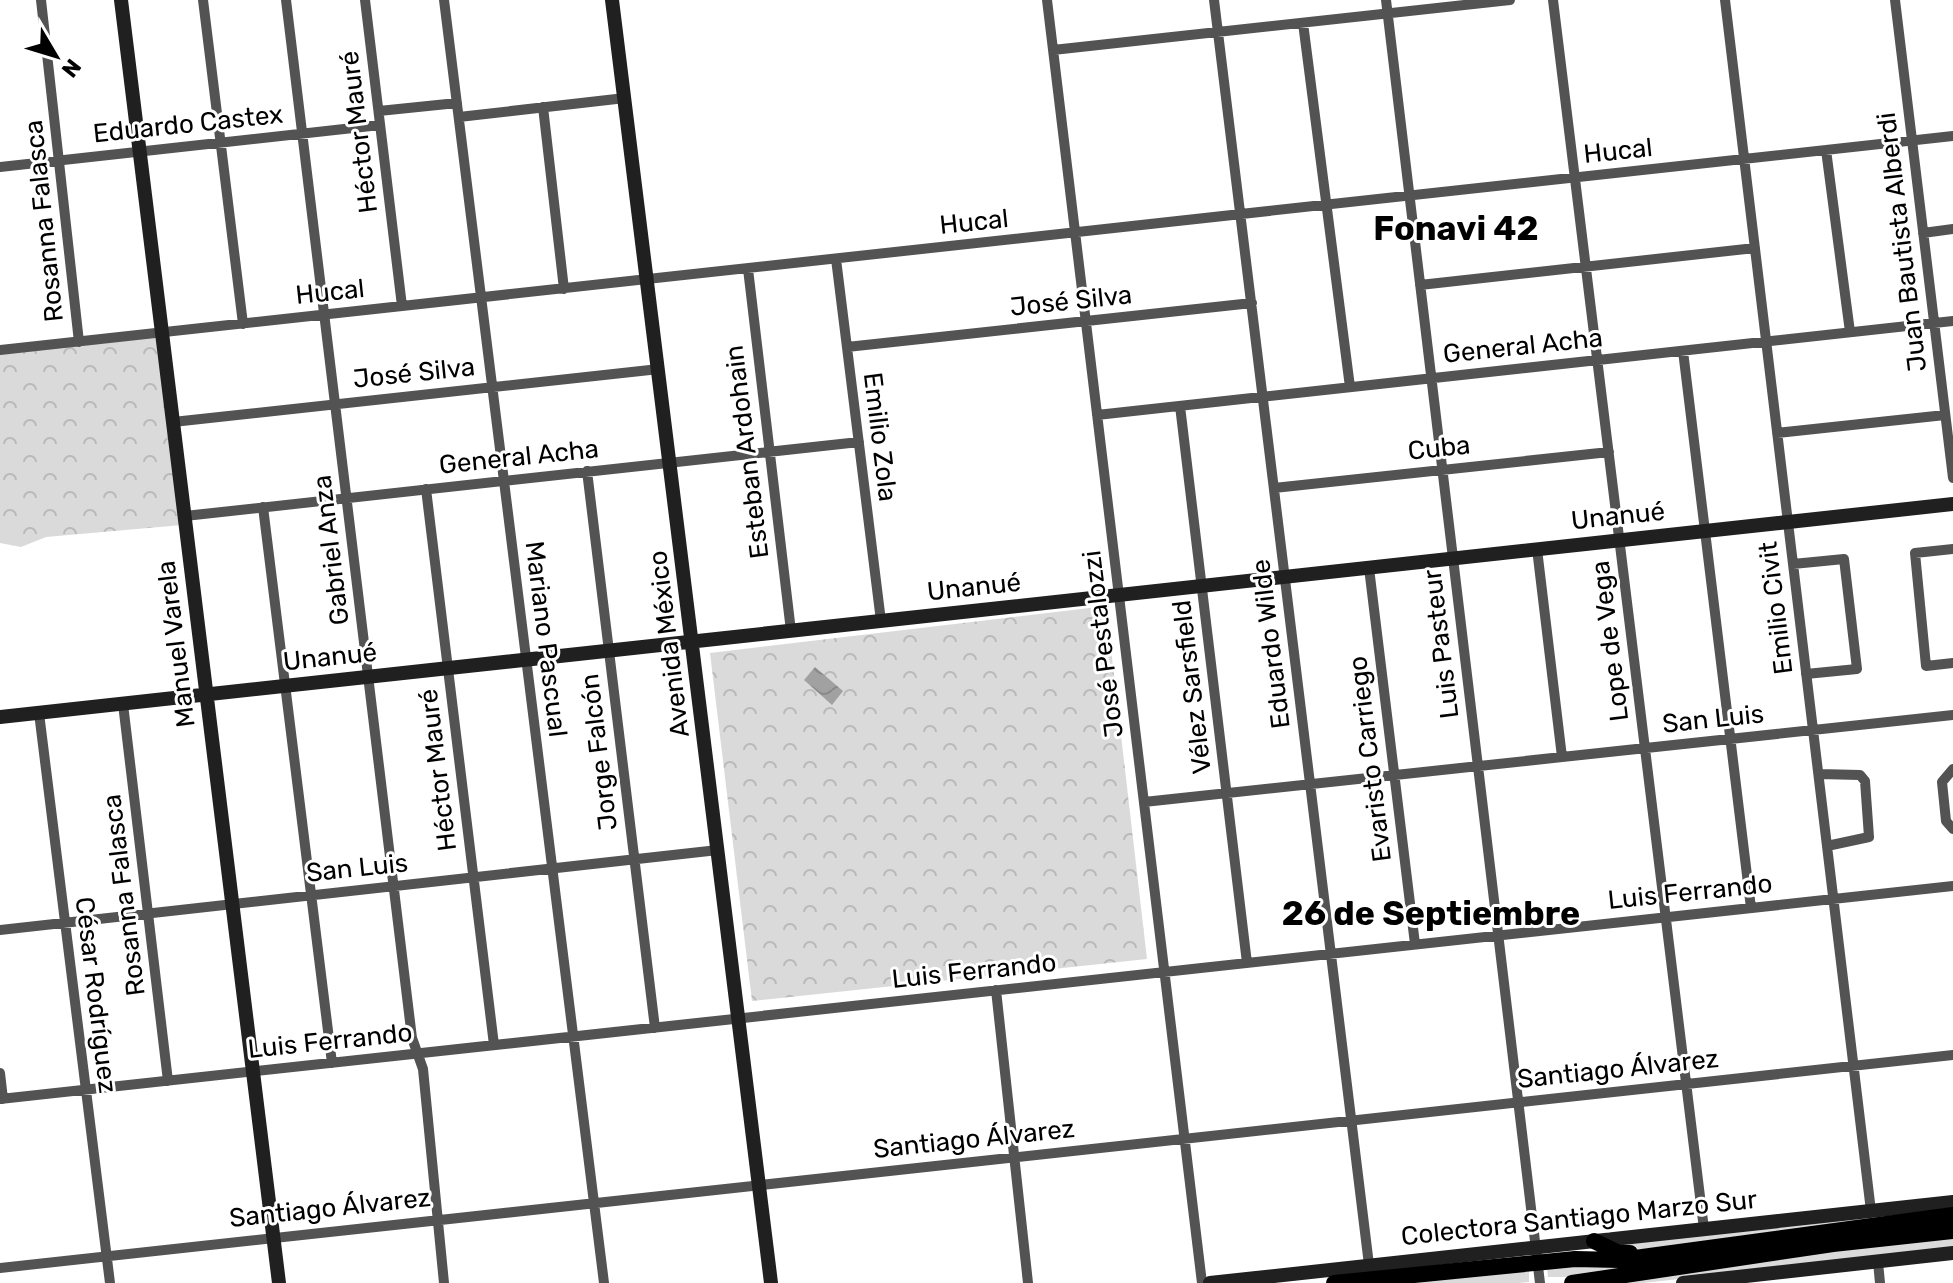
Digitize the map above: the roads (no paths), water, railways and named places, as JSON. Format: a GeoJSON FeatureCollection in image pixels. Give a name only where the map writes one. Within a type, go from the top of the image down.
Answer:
{"type":"FeatureCollection","features":[{"type":"Feature","properties":{"kind":"main road"},"geometry":{"type":"LineString","coordinates":[[1334,1283],[1370,1275],[1537,1255],[1616,1260],[1775,1241],[1844,1227],[1953,1215]]}},
{"type":"Feature","properties":{"kind":"main road"},"geometry":{"type":"LineString","coordinates":[[1572,1283],[1833,1244],[1953,1231]]}},
{"type":"Feature","properties":{"kind":"main road"},"geometry":{"type":"LineString","coordinates":[[1594,1241],[1624,1254],[1696,1251]]}},
{"type":"Feature","properties":{"kind":"street","name":"Rosanna Falasca"},"geometry":{"type":"LineString","coordinates":[[41,0],[79,342]]}},
{"type":"Feature","properties":{"kind":"street","name":"Manuel Varela"},"geometry":{"type":"LineString","coordinates":[[121,0],[279,1283]]}},
{"type":"Feature","properties":{"kind":"street"},"geometry":{"type":"LineString","coordinates":[[203,0],[243,324]]}},
{"type":"Feature","properties":{"kind":"street","name":"Gabriel Anza"},"geometry":{"type":"LineString","coordinates":[[286,0],[412,1038],[423,1069],[444,1283]]}},
{"type":"Feature","properties":{"kind":"street","name":"Héctor Mauré"},"geometry":{"type":"LineString","coordinates":[[365,0],[402,306]]}},
{"type":"Feature","properties":{"kind":"street","name":"Mariano Pascual"},"geometry":{"type":"LineString","coordinates":[[444,0],[604,1283]]}},
{"type":"Feature","properties":{"kind":"street","name":"Avenida México"},"geometry":{"type":"LineString","coordinates":[[612,0],[771,1283]]}},
{"type":"Feature","properties":{"kind":"street","name":"José Pestalozzi"},"geometry":{"type":"LineString","coordinates":[[1047,0],[1202,1283]]}},
{"type":"Feature","properties":{"kind":"street","name":"Eduardo Wilde"},"geometry":{"type":"LineString","coordinates":[[1214,0],[1370,1275]]}},
{"type":"Feature","properties":{"kind":"street","name":"Luis Pasteur"},"geometry":{"type":"LineString","coordinates":[[1386,0],[1540,1283]]}},
{"type":"Feature","properties":{"kind":"street"},"geometry":{"type":"LineString","coordinates":[[1053,50],[1510,0]]}},
{"type":"Feature","properties":{"kind":"street","name":"Lope de Vega"},"geometry":{"type":"LineString","coordinates":[[1553,0],[1704,1229]]}},
{"type":"Feature","properties":{"kind":"street","name":"Emilio Civit"},"geometry":{"type":"LineString","coordinates":[[1725,0],[1871,1211]]}},
{"type":"Feature","properties":{"kind":"street","name":"Juan Bautista Alberdi"},"geometry":{"type":"LineString","coordinates":[[1895,0],[1953,478]]}},
{"type":"Feature","properties":{"kind":"street"},"geometry":{"type":"LineString","coordinates":[[1303,23],[1350,387]]}},
{"type":"Feature","properties":{"kind":"street"},"geometry":{"type":"LineString","coordinates":[[459,117],[625,98]]}},
{"type":"Feature","properties":{"kind":"street"},"geometry":{"type":"LineString","coordinates":[[379,111],[457,103]]}},
{"type":"Feature","properties":{"kind":"street"},"geometry":{"type":"LineString","coordinates":[[543,107],[564,289]]}},
{"type":"Feature","properties":{"kind":"street","name":"Eduardo Castex"},"geometry":{"type":"LineString","coordinates":[[0,167],[380,125]]}},
{"type":"Feature","properties":{"kind":"street","name":"Hucal"},"geometry":{"type":"LineString","coordinates":[[0,350],[1953,136]]}},
{"type":"Feature","properties":{"kind":"street"},"geometry":{"type":"LineString","coordinates":[[1826,150],[1850,332]]}},
{"type":"Feature","properties":{"kind":"street"},"geometry":{"type":"LineString","coordinates":[[1923,233],[1953,229]]}},
{"type":"Feature","properties":{"kind":"street"},"geometry":{"type":"LineString","coordinates":[[1420,285],[1755,248]]}},
{"type":"Feature","properties":{"kind":"street","name":"Emilio Zola"},"geometry":{"type":"LineString","coordinates":[[836,259],[881,621]]}},
{"type":"Feature","properties":{"kind":"street","name":"Esteban Ardohain"},"geometry":{"type":"LineString","coordinates":[[748,269],[791,631]]}},
{"type":"Feature","properties":{"kind":"street","name":"José Silva"},"geometry":{"type":"LineString","coordinates":[[847,347],[1252,303]]}},
{"type":"Feature","properties":{"kind":"street","name":"General Acha"},"geometry":{"type":"LineString","coordinates":[[1097,415],[1953,321]]}},
{"type":"Feature","properties":{"kind":"street"},"geometry":{"type":"LineString","coordinates":[[1683,351],[1751,908]]}},
{"type":"Feature","properties":{"kind":"street","name":"José Silva"},"geometry":{"type":"LineString","coordinates":[[173,422],[659,369]]}},
{"type":"Feature","properties":{"kind":"street","name":"Vélez Sarsfield"},"geometry":{"type":"LineString","coordinates":[[1180,406],[1247,963]]}},
{"type":"Feature","properties":{"kind":"street"},"geometry":{"type":"LineString","coordinates":[[1777,433],[1945,415]]}},
{"type":"Feature","properties":{"kind":"street","name":"General Acha"},"geometry":{"type":"LineString","coordinates":[[185,516],[859,442]]}},
{"type":"Feature","properties":{"kind":"street","name":"Cuba"},"geometry":{"type":"LineString","coordinates":[[1274,488],[1609,452]]}},
{"type":"Feature","properties":{"kind":"street","name":"Jorge Falcón"},"geometry":{"type":"LineString","coordinates":[[587,471],[655,1028]]}},
{"type":"Feature","properties":{"kind":"street","name":"Héctor Mauré"},"geometry":{"type":"LineString","coordinates":[[426,489],[494,1045]]}},
{"type":"Feature","properties":{"kind":"street","name":"Unanué"},"geometry":{"type":"LineString","coordinates":[[0,717],[1953,504]]}},
{"type":"Feature","properties":{"kind":"street"},"geometry":{"type":"LineString","coordinates":[[263,507],[332,1063]]}},
{"type":"Feature","properties":{"kind":"street"},"geometry":{"type":"LineString","coordinates":[[1537,549],[1562,757]]}},
{"type":"Feature","properties":{"kind":"street"},"geometry":{"type":"LineString","coordinates":[[1953,549],[1915,553],[1926,666],[1953,663]]}},
{"type":"Feature","properties":{"kind":"street"},"geometry":{"type":"LineString","coordinates":[[1793,564],[1844,559],[1856,653],[1857,669],[1806,674]]}},
{"type":"Feature","properties":{"kind":"street","name":"Evaristo Carriego"},"geometry":{"type":"LineString","coordinates":[[1369,568],[1415,944]]}},
{"type":"Feature","properties":{"kind":"street","name":"Rosanna Falasca"},"geometry":{"type":"LineString","coordinates":[[123,704],[168,1081]]}},
{"type":"Feature","properties":{"kind":"street","name":"César Rodríguez"},"geometry":{"type":"LineString","coordinates":[[39,713],[110,1283]]}},
{"type":"Feature","properties":{"kind":"street","name":"San Luis"},"geometry":{"type":"LineString","coordinates":[[1144,802],[1953,715]]}},
{"type":"Feature","properties":{"kind":"street"},"geometry":{"type":"LineString","coordinates":[[1953,769],[1942,782],[1946,821],[1953,829]]}},
{"type":"Feature","properties":{"kind":"street"},"geometry":{"type":"LineString","coordinates":[[1819,774],[1860,775],[1865,781],[1869,837],[1827,846]]}},
{"type":"Feature","properties":{"kind":"street","name":"San Luis"},"geometry":{"type":"LineString","coordinates":[[0,930],[718,850]]}},
{"type":"Feature","properties":{"kind":"street","name":"Luis Ferrando"},"geometry":{"type":"LineString","coordinates":[[2,1099],[1953,886]]}},
{"type":"Feature","properties":{"kind":"street"},"geometry":{"type":"LineString","coordinates":[[996,990],[1028,1283]]}},
{"type":"Feature","properties":{"kind":"street","name":"Santiago Álvarez"},"geometry":{"type":"LineString","coordinates":[[0,1268],[1953,1055]]}},
{"type":"Feature","properties":{"kind":"street"},"geometry":{"type":"LineString","coordinates":[[0,1073],[2,1099]]}},
{"type":"Feature","properties":{"kind":"street","name":"Colectora Santiago Marzo Sur"},"geometry":{"type":"LineString","coordinates":[[1537,1255],[1594,1241],[1953,1202]]}},
{"type":"Feature","properties":{"kind":"street"},"geometry":{"type":"LineString","coordinates":[[1683,1283],[1953,1253]]}},
{"type":"Feature","properties":{"kind":"street"},"geometry":{"type":"LineString","coordinates":[[1878,1262],[1880,1283]]}},
{"type":"Feature","properties":{"kind":"street","name":"Colectora Santiago Marzo Sur"},"geometry":{"type":"LineString","coordinates":[[1210,1283],[1370,1275]]}},
{"type":"Feature","properties":{"kind":"water"},"geometry":{"type":"Polygon","coordinates":[[[815,667],[843,691],[832,705],[804,680],[815,667]]]}},
{"type":"Feature","properties":{"kind":"district","name":"Fonavi 42"},"geometry":{"type":"Point","coordinates":[1456,228]}},
{"type":"Feature","properties":{"kind":"district","name":"26 de Septiembre"},"geometry":{"type":"Point","coordinates":[1431,913]}}]}
